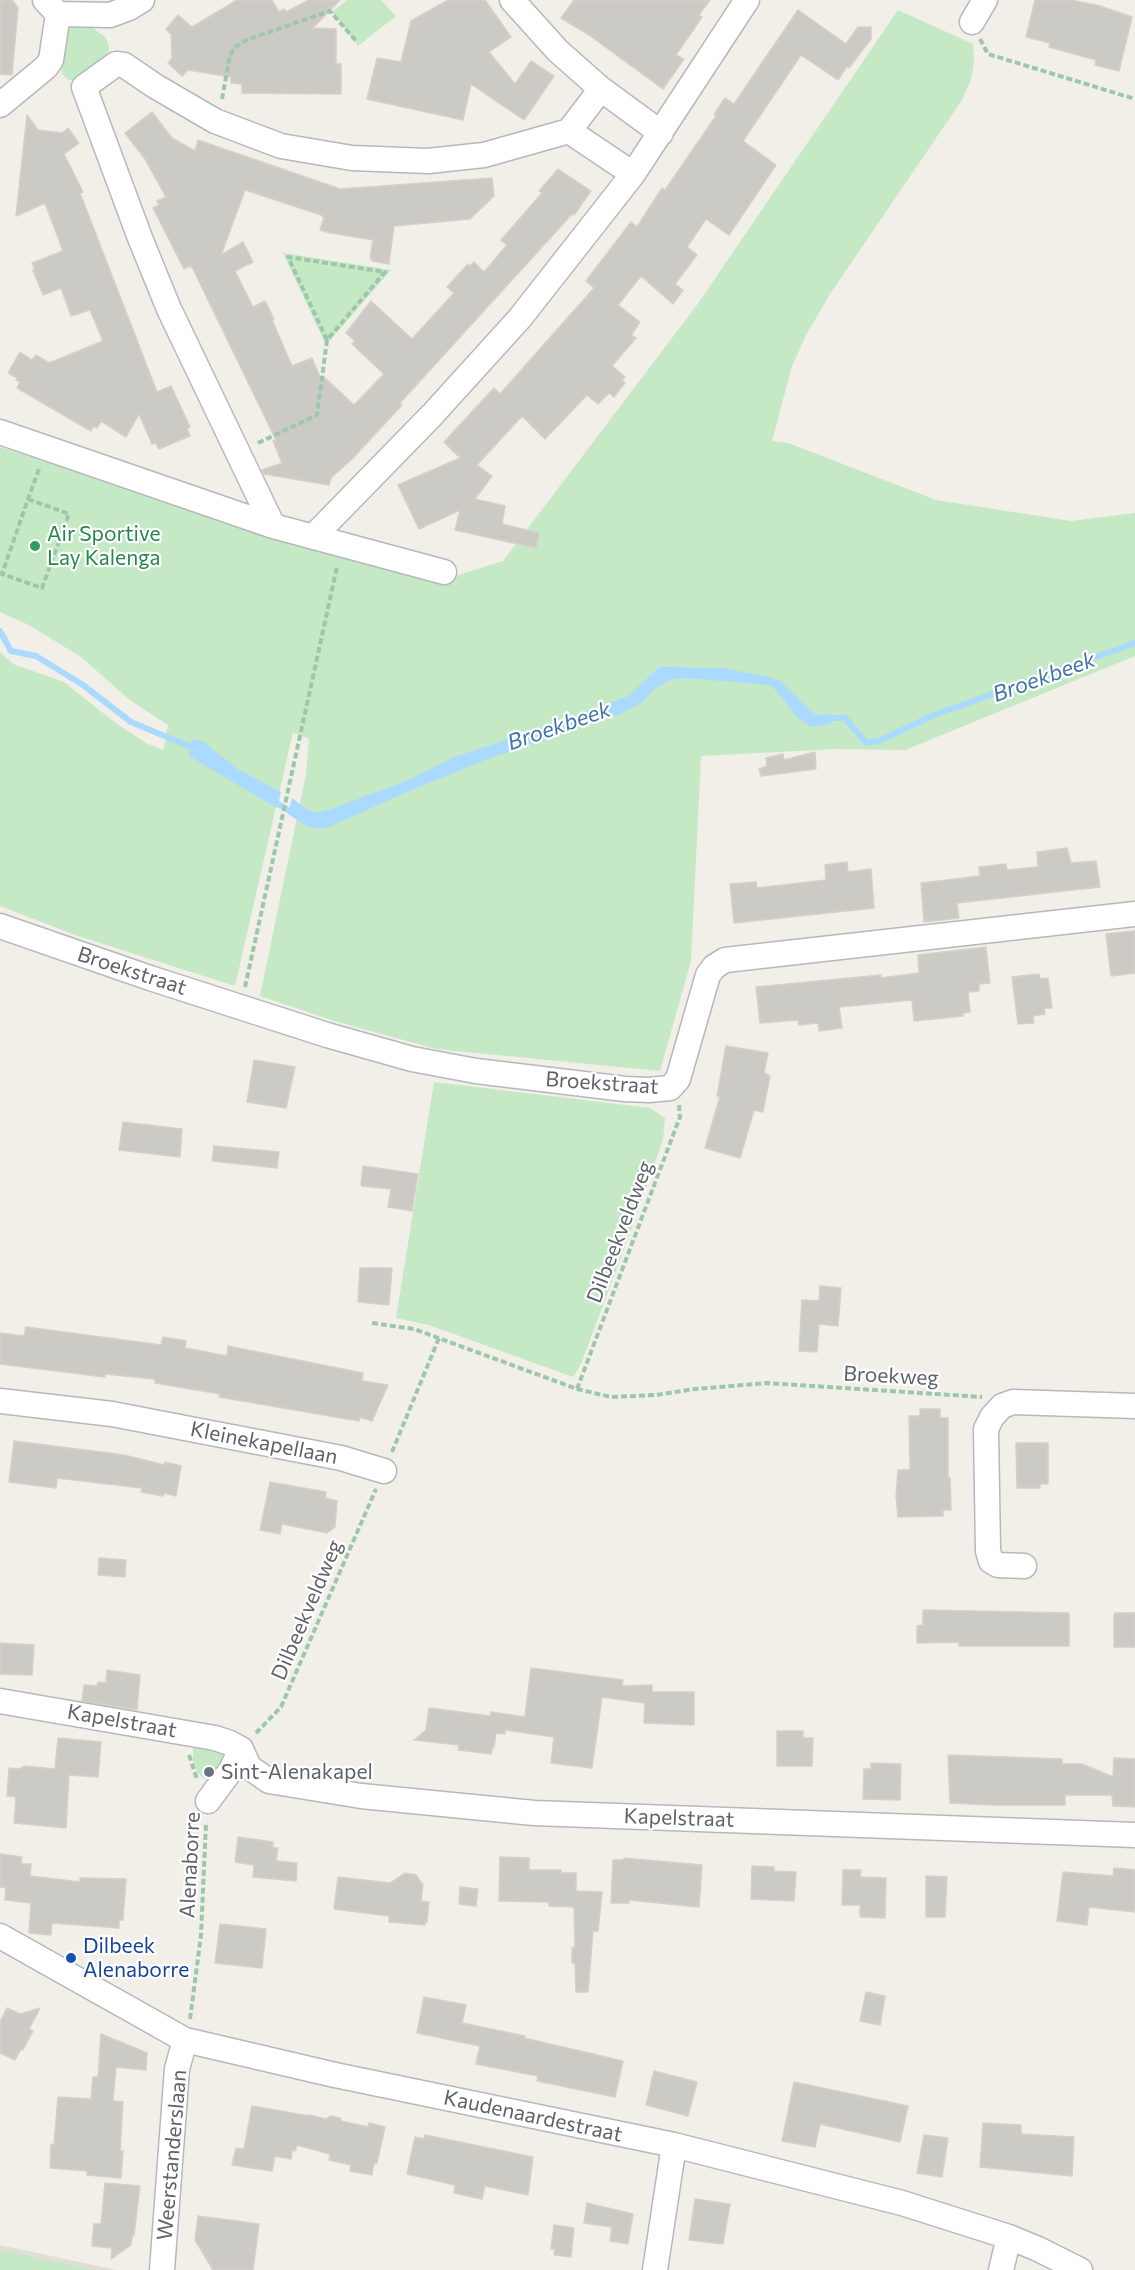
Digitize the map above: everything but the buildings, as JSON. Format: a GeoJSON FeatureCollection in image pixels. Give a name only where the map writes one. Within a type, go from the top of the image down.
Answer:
{"type":"FeatureCollection","features":[{"type":"Feature","properties":{"kind":"street"},"geometry":{"type":"LineString","coordinates":[[0,105],[51,60],[51,7],[110,15],[142,0]]}},
{"type":"Feature","properties":{"kind":"street"},"geometry":{"type":"LineString","coordinates":[[512,0],[558,51],[601,89],[661,133]]}},
{"type":"Feature","properties":{"kind":"street"},"geometry":{"type":"LineString","coordinates":[[313,537],[432,415],[520,318],[633,174],[747,0]]}},
{"type":"Feature","properties":{"kind":"street"},"geometry":{"type":"LineString","coordinates":[[972,22],[985,0]]}},
{"type":"Feature","properties":{"kind":"street"},"geometry":{"type":"LineString","coordinates":[[273,526],[169,309],[84,87],[117,64],[124,65],[155,87],[218,122],[281,146],[352,158],[428,160],[484,155],[569,131],[601,89]]}},
{"type":"Feature","properties":{"kind":"street"},"geometry":{"type":"LineString","coordinates":[[569,131],[633,174]]}},
{"type":"Feature","properties":{"kind":"street"},"geometry":{"type":"LineString","coordinates":[[0,432],[273,526],[444,572]]}},
{"type":"Feature","properties":{"kind":"street","name":"Broekstraat"},"geometry":{"type":"LineString","coordinates":[[0,926],[360,1044],[443,1066],[625,1089],[664,1089],[675,1084],[681,1073],[708,975],[714,967],[725,960],[1135,914]]}},
{"type":"Feature","properties":{"kind":"street","name":"Kleinekapellaan"},"geometry":{"type":"LineString","coordinates":[[0,1401],[112,1414],[341,1458],[384,1471]]}},
{"type":"Feature","properties":{"kind":"street"},"geometry":{"type":"LineString","coordinates":[[1024,1566],[998,1565],[991,1561],[988,1551],[986,1429],[992,1417],[1002,1406],[1013,1402],[1135,1406]]}},
{"type":"Feature","properties":{"kind":"street","name":"Kapelstraat"},"geometry":{"type":"LineString","coordinates":[[0,1701],[215,1738],[241,1749],[249,1767],[269,1782],[361,1796],[534,1814],[1135,1835]]}},
{"type":"Feature","properties":{"kind":"street"},"geometry":{"type":"LineString","coordinates":[[208,1801],[231,1770],[241,1749]]}},
{"type":"Feature","properties":{"kind":"street","name":"Kaudenaardestraat"},"geometry":{"type":"LineString","coordinates":[[0,1936],[185,2040],[347,2078],[674,2145],[902,2203],[1009,2237],[1080,2270]]}},
{"type":"Feature","properties":{"kind":"street","name":"Weerstanderslaan"},"geometry":{"type":"LineString","coordinates":[[162,2270],[177,2069],[185,2040]]}},
{"type":"Feature","properties":{"kind":"street"},"geometry":{"type":"LineString","coordinates":[[656,2270],[674,2145]]}},
{"type":"Feature","properties":{"kind":"street"},"geometry":{"type":"LineString","coordinates":[[1001,2270],[1009,2237]]}},
{"type":"Feature","properties":{"kind":"path"},"geometry":{"type":"LineString","coordinates":[[218,122],[230,55],[235,47],[246,40],[330,11],[357,42]]}},
{"type":"Feature","properties":{"kind":"path"},"geometry":{"type":"LineString","coordinates":[[972,22],[988,54],[1135,99]]}},
{"type":"Feature","properties":{"kind":"path"},"geometry":{"type":"LineString","coordinates":[[238,453],[317,415],[327,340],[385,272],[288,257],[327,340]]}},
{"type":"Feature","properties":{"kind":"path"},"geometry":{"type":"LineString","coordinates":[[28,499],[69,514],[42,588],[2,574],[28,499],[40,467]]}},
{"type":"Feature","properties":{"kind":"path"},"geometry":{"type":"LineString","coordinates":[[241,1006],[342,545]]}},
{"type":"Feature","properties":{"kind":"path","name":"Dilbeekveldweg"},"geometry":{"type":"LineString","coordinates":[[578,1389],[675,1131],[680,1111],[675,1084]]}},
{"type":"Feature","properties":{"kind":"path"},"geometry":{"type":"LineString","coordinates":[[372,1323],[414,1329],[578,1389]]}},
{"type":"Feature","properties":{"kind":"path"},"geometry":{"type":"LineString","coordinates":[[384,1471],[439,1338]]}},
{"type":"Feature","properties":{"kind":"path","name":"Broekweg"},"geometry":{"type":"LineString","coordinates":[[578,1389],[611,1397],[628,1397],[767,1383],[973,1396],[1013,1402]]}},
{"type":"Feature","properties":{"kind":"path","name":"Dilbeekveldweg"},"geometry":{"type":"LineString","coordinates":[[241,1749],[281,1707],[384,1471]]}},
{"type":"Feature","properties":{"kind":"path","name":"Alenaborre"},"geometry":{"type":"LineString","coordinates":[[182,1731],[195,1776],[208,1801],[201,1935],[185,2040]]}},
{"type":"Feature","properties":{"kind":"shaded area"},"geometry":{"type":"Polygon","coordinates":[[[0,2245],[117,2270],[0,2270],[0,2245]]]}},
{"type":"Feature","properties":{"kind":"green space"},"geometry":{"type":"Polygon","coordinates":[[[347,0],[381,0],[396,16],[358,46],[332,12],[347,0]]]}},
{"type":"Feature","properties":{"kind":"green space"},"geometry":{"type":"Polygon","coordinates":[[[898,10],[973,44],[974,62],[971,80],[962,100],[830,294],[806,335],[792,366],[772,441],[788,443],[936,500],[1071,521],[1135,513],[1135,656],[905,750],[836,749],[701,756],[691,961],[660,1071],[436,1049],[331,1020],[260,996],[306,774],[309,739],[293,732],[235,986],[75,935],[0,906],[0,652],[13,664],[64,682],[117,724],[146,743],[163,750],[168,725],[131,701],[81,657],[29,625],[0,612],[0,447],[135,491],[443,580],[503,561],[697,305],[898,10]]]}},
{"type":"Feature","properties":{"kind":"green space"},"geometry":{"type":"Polygon","coordinates":[[[70,25],[89,25],[105,37],[109,46],[108,56],[79,81],[69,80],[62,74],[59,64],[63,32],[70,25]]]}},
{"type":"Feature","properties":{"kind":"green space"},"geometry":{"type":"Polygon","coordinates":[[[283,253],[391,270],[326,345],[283,253]]]}},
{"type":"Feature","properties":{"kind":"green space"},"geometry":{"type":"Polygon","coordinates":[[[434,1082],[650,1108],[665,1118],[663,1140],[630,1233],[581,1364],[573,1377],[429,1325],[396,1318],[434,1082]]]}},
{"type":"Feature","properties":{"kind":"green space"},"geometry":{"type":"Polygon","coordinates":[[[193,1745],[224,1752],[225,1756],[212,1782],[198,1773],[193,1761],[193,1745]]]}},
{"type":"Feature","properties":{"kind":"green space"},"geometry":{"type":"Polygon","coordinates":[[[0,2250],[94,2270],[0,2270],[0,2250]]]}},
{"type":"Feature","properties":{"kind":"water"},"geometry":{"type":"Polygon","coordinates":[[[659,667],[721,668],[765,676],[780,681],[814,714],[830,713],[831,724],[811,727],[797,717],[769,685],[686,678],[672,679],[655,688],[643,702],[622,713],[485,760],[323,829],[310,828],[288,814],[292,798],[308,810],[317,813],[331,809],[406,781],[457,756],[629,696],[659,667]]]}},
{"type":"Feature","properties":{"kind":"water"},"geometry":{"type":"Polygon","coordinates":[[[192,739],[202,741],[239,770],[281,792],[277,808],[189,756],[192,739]]]}},
{"type":"Feature","properties":{"kind":"waterway","name":"Broekbeek"},"geometry":{"type":"LineString","coordinates":[[0,631],[11,651],[36,656],[83,685],[131,722],[196,749]]}},
{"type":"Feature","properties":{"kind":"waterway","name":"Broekbeek"},"geometry":{"type":"LineString","coordinates":[[824,718],[845,718],[866,743],[879,741],[934,715],[1135,643]]}},
{"type":"Feature","properties":{"kind":"waterway","name":"Broekbeek"},"geometry":{"type":"LineString","coordinates":[[272,800],[296,815]]}},
{"type":"Feature","properties":{"kind":"place","name":"Air Sportive Lay Kalenga"},"geometry":{"type":"Point","coordinates":[35,546]}},
{"type":"Feature","properties":{"kind":"place","name":"Sint-Alenakapel"},"geometry":{"type":"Point","coordinates":[209,1772]}},
{"type":"Feature","properties":{"kind":"place","name":"Dilbeek Alenaborre"},"geometry":{"type":"Point","coordinates":[71,1958]}}]}
